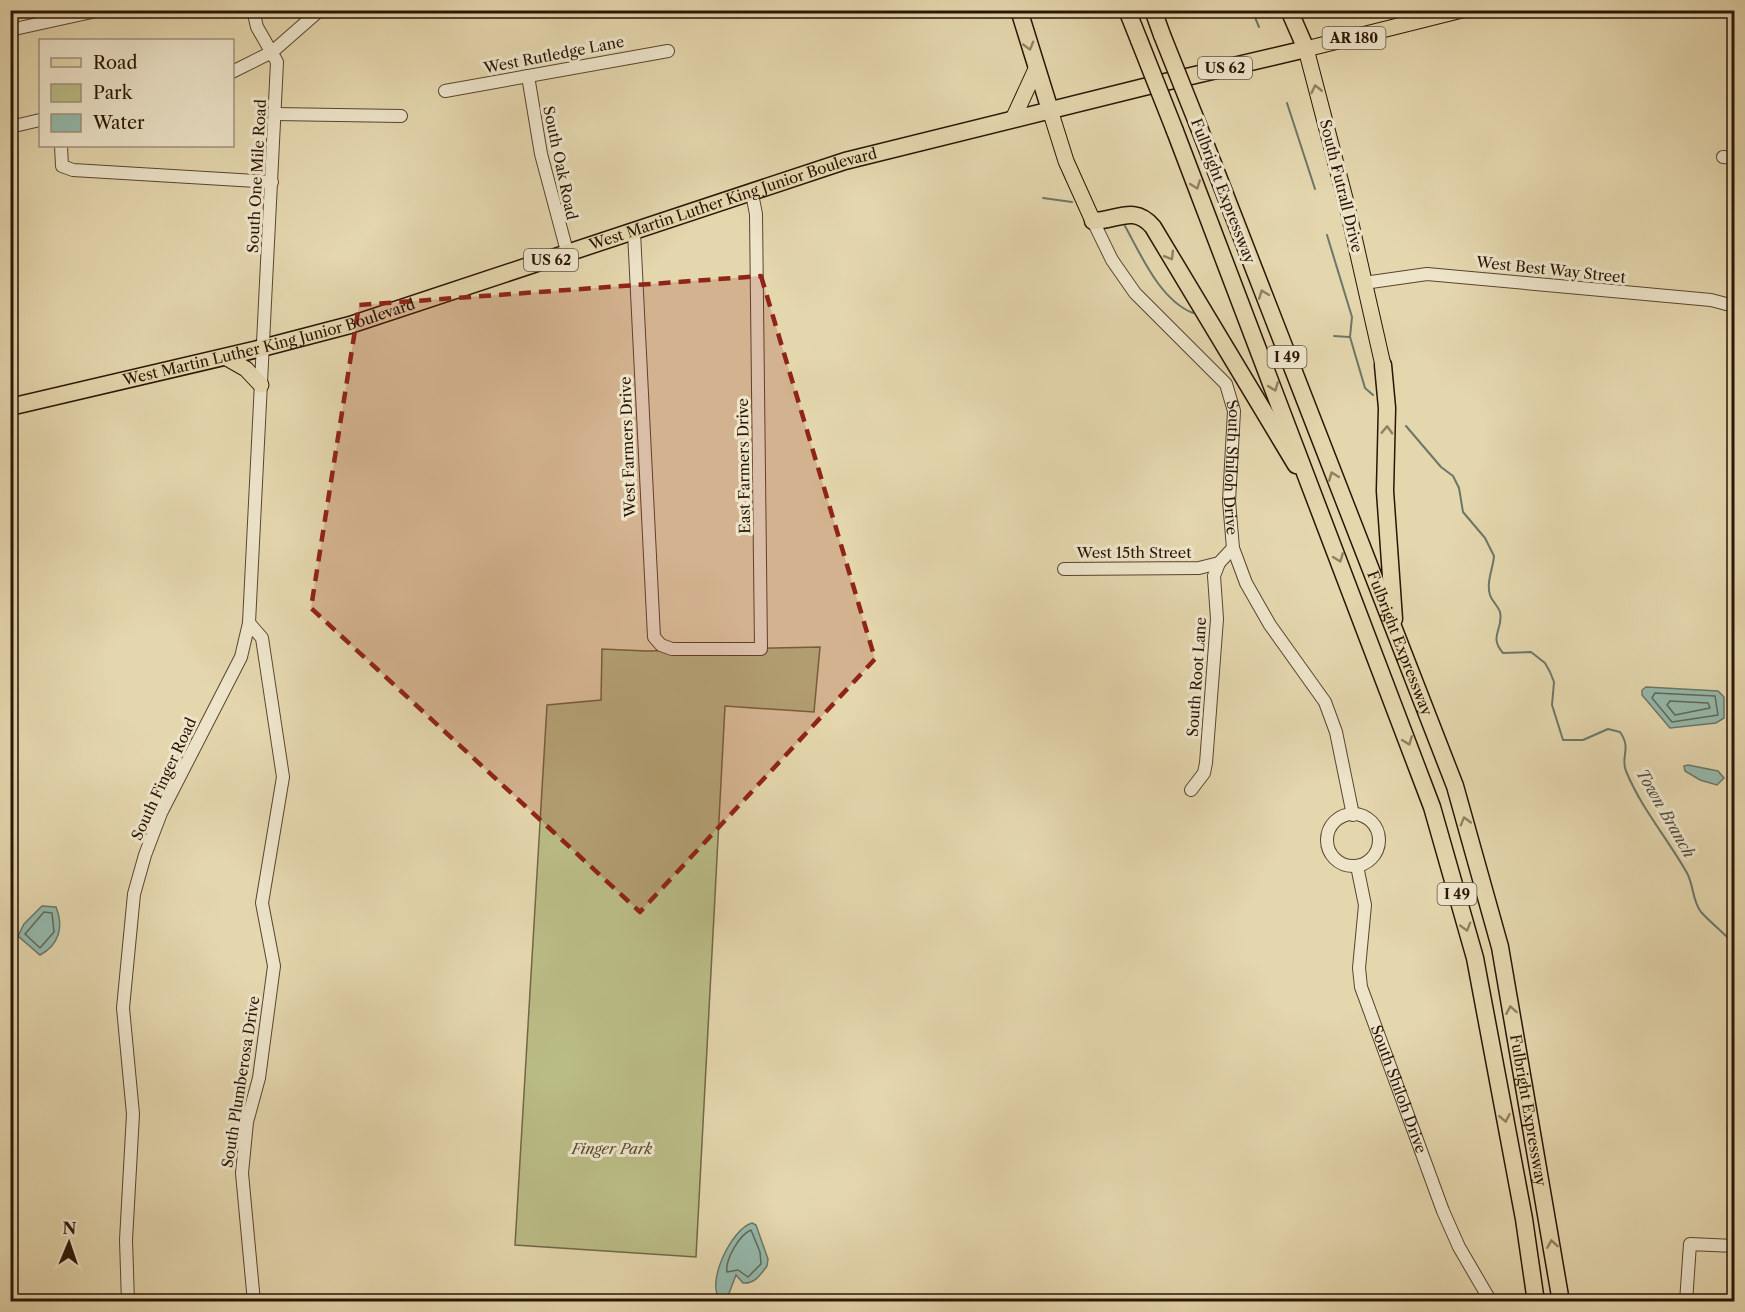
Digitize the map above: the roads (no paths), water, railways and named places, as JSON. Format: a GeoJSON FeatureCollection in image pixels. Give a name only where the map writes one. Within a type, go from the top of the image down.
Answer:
{"type":"FeatureCollection","features":[{"type":"Feature","properties":{"kind":"highway","name":"South Shiloh Drive"},"geometry":{"type":"LineString","coordinates":[[1019,10],[1050,110]]}},
{"type":"Feature","properties":{"kind":"highway","name":"Fulbright Expressway"},"geometry":{"type":"LineString","coordinates":[[1128,10],[1319,503],[1432,807],[1475,958],[1524,1219],[1536,1302]]}},
{"type":"Feature","properties":{"kind":"highway","name":"Fulbright Expressway"},"geometry":{"type":"LineString","coordinates":[[1153,10],[1455,786],[1500,947],[1561,1302]]}},
{"type":"Feature","properties":{"kind":"highway","name":"South Futrall Drive"},"geometry":{"type":"LineString","coordinates":[[1288,10],[1306,49]]}},
{"type":"Feature","properties":{"kind":"highway","name":"West Martin Luther King Junior Boulevard"},"geometry":{"type":"LineString","coordinates":[[10,407],[262,348],[375,317],[752,194],[845,161],[1014,118],[1306,49]]}},
{"type":"Feature","properties":{"kind":"highway"},"geometry":{"type":"LineString","coordinates":[[1093,221],[1108,221],[1125,214],[1136,214],[1153,227],[1319,503]]}},
{"type":"Feature","properties":{"kind":"highway"},"geometry":{"type":"LineString","coordinates":[[1383,365],[1387,408],[1385,490],[1395,635]]}},
{"type":"Feature","properties":{"kind":"main road","name":"West Martin Luther King Junior Boulevard"},"geometry":{"type":"LineString","coordinates":[[1306,49],[1462,10]]}},
{"type":"Feature","properties":{"kind":"main road","name":"South Futrall Drive"},"geometry":{"type":"LineString","coordinates":[[1306,49],[1347,206],[1383,365]]}},
{"type":"Feature","properties":{"kind":"main road"},"geometry":{"type":"LineString","coordinates":[[1014,118],[1036,69]]}},
{"type":"Feature","properties":{"kind":"main road","name":"South Shiloh Drive"},"geometry":{"type":"LineString","coordinates":[[1050,110],[1066,160],[1093,221]]}},
{"type":"Feature","properties":{"kind":"main road"},"geometry":{"type":"LineString","coordinates":[[225,357],[246,369],[261,386]]}},
{"type":"Feature","properties":{"kind":"street"},"geometry":{"type":"LineString","coordinates":[[10,30],[101,10]]}},
{"type":"Feature","properties":{"kind":"street","name":"South One Mile Road"},"geometry":{"type":"LineString","coordinates":[[254,10],[257,27],[277,62],[262,348]]}},
{"type":"Feature","properties":{"kind":"street"},"geometry":{"type":"LineString","coordinates":[[234,71],[272,52],[320,10]]}},
{"type":"Feature","properties":{"kind":"street","name":"West Rutledge Lane"},"geometry":{"type":"LineString","coordinates":[[445,91],[668,51]]}},
{"type":"Feature","properties":{"kind":"street","name":"South Oak Road"},"geometry":{"type":"LineString","coordinates":[[528,76],[541,154],[568,255]]}},
{"type":"Feature","properties":{"kind":"street"},"geometry":{"type":"LineString","coordinates":[[275,114],[401,116]]}},
{"type":"Feature","properties":{"kind":"street"},"geometry":{"type":"LineString","coordinates":[[10,127],[39,120]]}},
{"type":"Feature","properties":{"kind":"street"},"geometry":{"type":"LineString","coordinates":[[61,147],[62,166],[73,170],[272,182]]}},
{"type":"Feature","properties":{"kind":"street","name":"East Farmers Drive"},"geometry":{"type":"LineString","coordinates":[[672,649],[761,649],[756,214],[752,194]]}},
{"type":"Feature","properties":{"kind":"street","name":"South Shiloh Drive"},"geometry":{"type":"LineString","coordinates":[[1093,221],[1112,260],[1135,293],[1226,384],[1234,411],[1228,501],[1233,548],[1246,583],[1270,625],[1325,702],[1336,732],[1353,815]]}},
{"type":"Feature","properties":{"kind":"street","name":"West Farmers Drive"},"geometry":{"type":"LineString","coordinates":[[634,232],[651,628],[654,637],[661,645],[672,649]]}},
{"type":"Feature","properties":{"kind":"street","name":"West Best Way Street"},"geometry":{"type":"LineString","coordinates":[[1364,283],[1417,273],[1435,274],[1518,280],[1549,287],[1711,300],[1734,306]]}},
{"type":"Feature","properties":{"kind":"street","name":"South Finger Road"},"geometry":{"type":"LineString","coordinates":[[128,1302],[126,1240],[133,1114],[123,1008],[134,894],[145,855],[161,813],[241,657],[249,623],[262,348]]}},
{"type":"Feature","properties":{"kind":"street"},"geometry":{"type":"LineString","coordinates":[[1219,562],[1233,548]]}},
{"type":"Feature","properties":{"kind":"street","name":"West 15th Street"},"geometry":{"type":"LineString","coordinates":[[1064,569],[1199,568],[1219,562]]}},
{"type":"Feature","properties":{"kind":"street","name":"South Root Lane"},"geometry":{"type":"LineString","coordinates":[[1191,790],[1204,773],[1206,763],[1217,619],[1214,576],[1219,562]]}},
{"type":"Feature","properties":{"kind":"street","name":"South Plumberosa Drive"},"geometry":{"type":"LineString","coordinates":[[249,623],[262,638],[283,777],[262,903],[274,966],[261,1069],[248,1122],[242,1173],[254,1302]]}},
{"type":"Feature","properties":{"kind":"street"},"geometry":{"type":"LineString","coordinates":[[1353,815],[1371,821],[1379,836],[1377,852],[1365,863],[1357,866],[1340,862],[1329,849],[1327,841],[1333,824],[1339,819],[1353,815]]}},
{"type":"Feature","properties":{"kind":"street","name":"South Shiloh Drive"},"geometry":{"type":"LineString","coordinates":[[1357,866],[1365,905],[1359,968],[1361,987],[1443,1212],[1459,1247],[1491,1302]]}},
{"type":"Feature","properties":{"kind":"street"},"geometry":{"type":"LineString","coordinates":[[1686,1302],[1690,1244],[1734,1246]]}},
{"type":"Feature","properties":{"kind":"water"},"geometry":{"type":"Polygon","coordinates":[[[1646,687],[1718,691],[1724,697],[1724,718],[1716,723],[1670,728],[1642,695],[1642,690],[1646,687]]]}},
{"type":"Feature","properties":{"kind":"water"},"geometry":{"type":"Polygon","coordinates":[[[1684,766],[1718,771],[1724,778],[1717,785],[1700,780],[1685,771],[1684,766]]]}},
{"type":"Feature","properties":{"kind":"water"},"geometry":{"type":"Polygon","coordinates":[[[42,906],[56,907],[60,922],[56,941],[40,955],[18,936],[24,924],[42,906]]]}},
{"type":"Feature","properties":{"kind":"water"},"geometry":{"type":"Polygon","coordinates":[[[752,1223],[756,1225],[768,1259],[767,1266],[751,1282],[743,1283],[736,1275],[728,1296],[721,1300],[717,1293],[718,1270],[736,1235],[752,1223]]]}},
{"type":"Feature","properties":{"kind":"waterway"},"geometry":{"type":"LineString","coordinates":[[1252,10],[1259,27]]}},
{"type":"Feature","properties":{"kind":"waterway"},"geometry":{"type":"LineString","coordinates":[[1287,103],[1315,189]]}},
{"type":"Feature","properties":{"kind":"waterway"},"geometry":{"type":"LineString","coordinates":[[1043,198],[1072,202]]}},
{"type":"Feature","properties":{"kind":"waterway"},"geometry":{"type":"LineString","coordinates":[[1125,226],[1161,287],[1181,307],[1193,313]]}},
{"type":"Feature","properties":{"kind":"waterway"},"geometry":{"type":"LineString","coordinates":[[1327,235],[1352,317],[1350,337],[1365,388],[1373,395]]}},
{"type":"Feature","properties":{"kind":"waterway"},"geometry":{"type":"LineString","coordinates":[[1334,336],[1349,337]]}},
{"type":"Feature","properties":{"kind":"waterway","name":"Town Branch"},"geometry":{"type":"LineString","coordinates":[[1406,426],[1441,467],[1453,476],[1459,488],[1463,512],[1485,538],[1494,556],[1489,590],[1500,612],[1497,637],[1499,647],[1503,653],[1531,652],[1545,663],[1554,682],[1552,705],[1563,740],[1583,740],[1608,729],[1620,732],[1626,748],[1624,761],[1626,771],[1632,785],[1680,860],[1701,912],[1734,944]]}},
{"type":"Feature","properties":{"kind":"park label","name":"Finger Park"},"geometry":{"type":"Point","coordinates":[612,1149]}}]}
